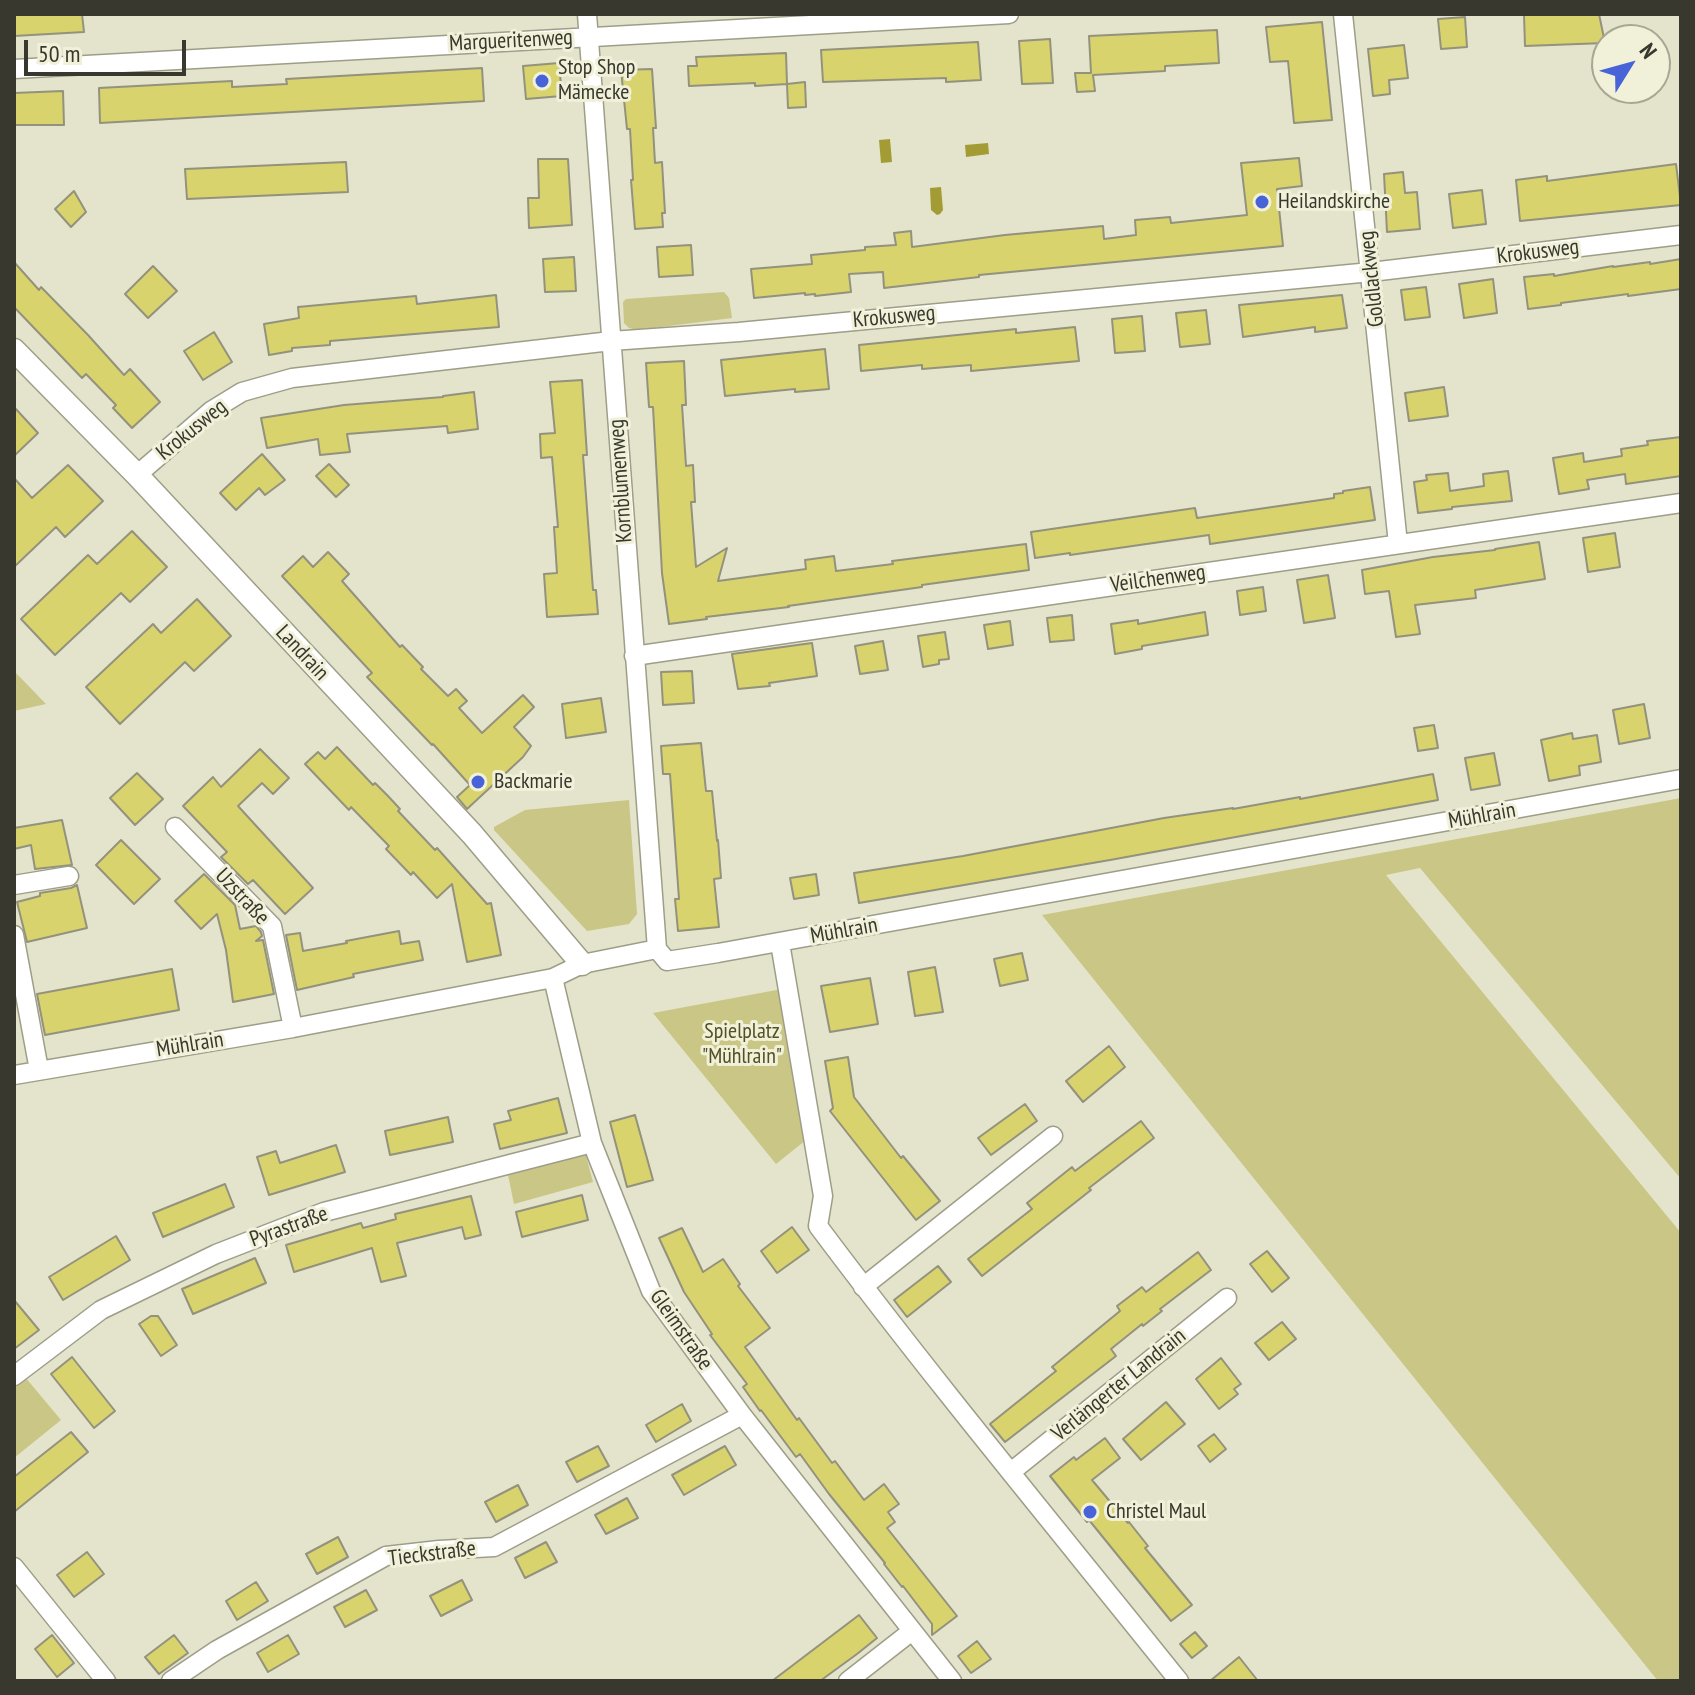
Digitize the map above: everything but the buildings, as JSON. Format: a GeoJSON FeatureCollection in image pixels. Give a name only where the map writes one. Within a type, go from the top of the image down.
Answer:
{"type":"FeatureCollection","features":[{"type":"Feature","properties":{"kind":"street","name":"Kornblumenweg"},"geometry":{"type":"LineString","coordinates":[[587,14],[657,949]]}},
{"type":"Feature","properties":{"kind":"street","name":"Margueritenweg"},"geometry":{"type":"LineString","coordinates":[[14,69],[1009,14]]}},
{"type":"Feature","properties":{"kind":"street","name":"Goldlackweg"},"geometry":{"type":"LineString","coordinates":[[1343,14],[1398,544]]}},
{"type":"Feature","properties":{"kind":"street","name":"Krokusweg"},"geometry":{"type":"LineString","coordinates":[[137,475],[211,411],[242,392],[292,378],[611,341],[1371,272],[1681,235]]}},
{"type":"Feature","properties":{"kind":"street","name":"Landrain"},"geometry":{"type":"LineString","coordinates":[[14,350],[137,475],[472,834],[582,964]]}},
{"type":"Feature","properties":{"kind":"street","name":"Veilchenweg"},"geometry":{"type":"LineString","coordinates":[[634,656],[1681,503]]}},
{"type":"Feature","properties":{"kind":"street","name":"Mühlrain"},"geometry":{"type":"LineString","coordinates":[[14,1075],[293,1028],[553,978],[582,964],[657,949],[667,961],[780,943],[1681,779]]}},
{"type":"Feature","properties":{"kind":"street","name":"Uzstraße"},"geometry":{"type":"LineString","coordinates":[[175,827],[272,926],[293,1028]]}},
{"type":"Feature","properties":{"kind":"street"},"geometry":{"type":"LineString","coordinates":[[14,885],[69,876]]}},
{"type":"Feature","properties":{"kind":"street"},"geometry":{"type":"LineString","coordinates":[[14,935],[39,1070]]}},
{"type":"Feature","properties":{"kind":"street"},"geometry":{"type":"LineString","coordinates":[[780,943],[823,1196],[818,1226],[863,1287],[1179,1681]]}},
{"type":"Feature","properties":{"kind":"street","name":"Gleimstraße"},"geometry":{"type":"LineString","coordinates":[[553,978],[592,1143],[651,1291],[742,1415],[952,1681]]}},
{"type":"Feature","properties":{"kind":"street"},"geometry":{"type":"LineString","coordinates":[[863,1287],[1053,1136]]}},
{"type":"Feature","properties":{"kind":"street","name":"Pyrastraße"},"geometry":{"type":"LineString","coordinates":[[14,1376],[101,1310],[216,1254],[324,1212],[592,1143]]}},
{"type":"Feature","properties":{"kind":"street","name":"Verlängerter Landrain"},"geometry":{"type":"LineString","coordinates":[[1011,1472],[1227,1298]]}},
{"type":"Feature","properties":{"kind":"street","name":"Tieckstraße"},"geometry":{"type":"LineString","coordinates":[[171,1681],[217,1650],[386,1556],[494,1547],[742,1415]]}},
{"type":"Feature","properties":{"kind":"street"},"geometry":{"type":"LineString","coordinates":[[14,1567],[106,1681]]}},
{"type":"Feature","properties":{"kind":"street"},"geometry":{"type":"LineString","coordinates":[[848,1681],[912,1631]]}},
{"type":"Feature","properties":{"kind":"green space"},"geometry":{"type":"Polygon","coordinates":[[[724,292],[729,298],[732,318],[637,330],[624,323],[623,302],[626,299],[724,292]]]}},
{"type":"Feature","properties":{"kind":"green space"},"geometry":{"type":"Polygon","coordinates":[[[14,671],[46,704],[14,711],[14,671]]]}},
{"type":"Feature","properties":{"kind":"green space"},"geometry":{"type":"Polygon","coordinates":[[[1681,798],[1681,1179],[1420,868],[1386,875],[1681,1233],[1681,1681],[1658,1681],[1042,915],[1681,798]]]}},
{"type":"Feature","properties":{"kind":"green space"},"geometry":{"type":"Polygon","coordinates":[[[629,800],[637,914],[629,924],[587,931],[494,830],[494,827],[525,810],[629,800]]]}},
{"type":"Feature","properties":{"kind":"green space","name":"Spielplatz \"Mühlrain\""},"geometry":{"type":"Polygon","coordinates":[[[782,989],[806,1140],[776,1164],[653,1013],[782,989]]]}},
{"type":"Feature","properties":{"kind":"green space"},"geometry":{"type":"Polygon","coordinates":[[[585,1152],[593,1182],[514,1204],[507,1170],[585,1152]]]}},
{"type":"Feature","properties":{"kind":"green space"},"geometry":{"type":"Polygon","coordinates":[[[25,1377],[61,1420],[14,1458],[14,1386],[25,1377]]]}},
{"type":"Feature","properties":{"kind":"shaded area"},"geometry":{"type":"Polygon","coordinates":[[[890,139],[892,162],[881,163],[879,140],[890,139]]]}},
{"type":"Feature","properties":{"kind":"shaded area"},"geometry":{"type":"Polygon","coordinates":[[[988,143],[989,154],[966,157],[965,145],[988,143]]]}},
{"type":"Feature","properties":{"kind":"shaded area"},"geometry":{"type":"Polygon","coordinates":[[[941,187],[943,210],[937,215],[931,210],[930,188],[941,187]]]}},
{"type":"Feature","properties":{"kind":"place","name":"Stop Shop Mämecke"},"geometry":{"type":"Point","coordinates":[542,81]}},
{"type":"Feature","properties":{"kind":"place","name":"Heilandskirche"},"geometry":{"type":"Point","coordinates":[1262,202]}},
{"type":"Feature","properties":{"kind":"place","name":"Backmarie"},"geometry":{"type":"Point","coordinates":[478,782]}},
{"type":"Feature","properties":{"kind":"place","name":"Christel Maul"},"geometry":{"type":"Point","coordinates":[1090,1512]}}]}
